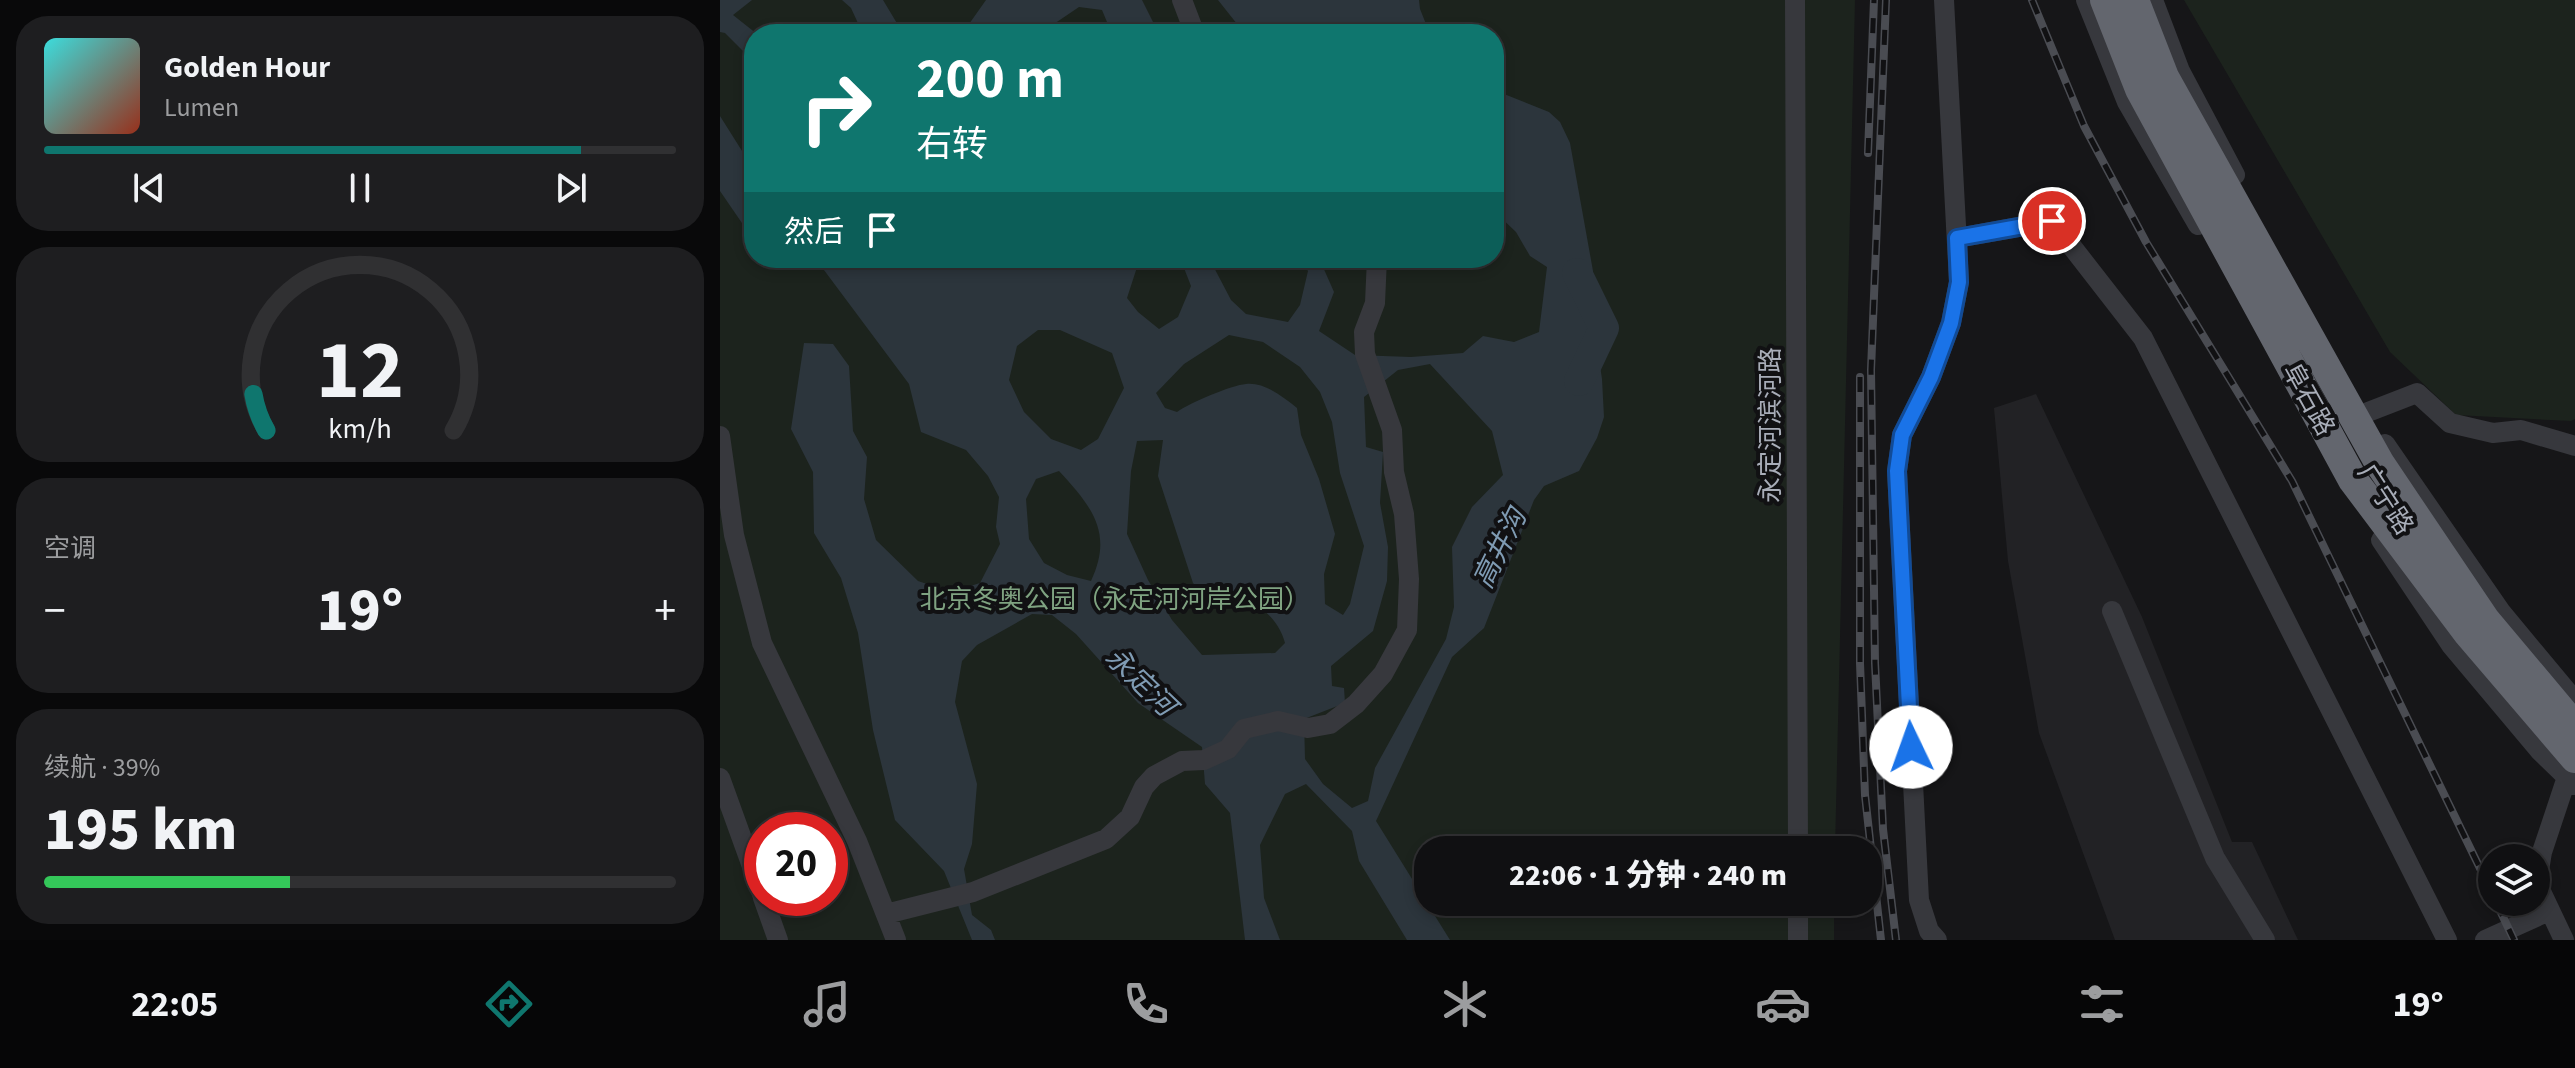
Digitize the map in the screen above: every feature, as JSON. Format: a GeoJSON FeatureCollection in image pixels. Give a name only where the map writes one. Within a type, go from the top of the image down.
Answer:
{"type":"FeatureCollection","features":[{"type":"Feature","properties":{"kind":"highway","name":"阜石路"},"geometry":{"type":"LineString","coordinates":[[2105,0],[2140,89],[2353,480],[2572,773]]}},
{"type":"Feature","properties":{"kind":"highway","name":"阜石路"},"geometry":{"type":"LineString","coordinates":[[2134,0],[2164,77],[2380,464],[2485,620],[2575,727]]}},
{"type":"Feature","properties":{"kind":"street"},"geometry":{"type":"LineString","coordinates":[[1182,0],[1191,24]]}},
{"type":"Feature","properties":{"kind":"street","name":"永定河滨河路"},"geometry":{"type":"LineString","coordinates":[[1795,0],[1798,836]]}},
{"type":"Feature","properties":{"kind":"street"},"geometry":{"type":"LineString","coordinates":[[1937,940],[1929,931],[1919,900],[1897,471],[1902,435],[1931,377],[1951,323],[1959,282],[1944,0]]}},
{"type":"Feature","properties":{"kind":"street","name":"广宁路"},"geometry":{"type":"LineString","coordinates":[[2086,0],[2127,102],[2347,488],[2451,645],[2540,751],[2572,773]]}},
{"type":"Feature","properties":{"kind":"street","name":"广宁路"},"geometry":{"type":"LineString","coordinates":[[2153,0],[2180,71],[2317,329],[2392,456],[2501,612],[2575,701]]}},
{"type":"Feature","properties":{"kind":"street"},"geometry":{"type":"LineString","coordinates":[[1957,238],[2052,221],[2143,338],[2447,940]]}},
{"type":"Feature","properties":{"kind":"street"},"geometry":{"type":"LineString","coordinates":[[886,914],[973,892],[1106,839],[1130,817],[1144,787],[1154,776],[1182,761],[1204,760],[1228,749],[1244,729],[1278,721],[1308,728],[1330,724],[1356,704],[1383,674],[1407,630],[1409,579],[1404,514],[1394,472],[1392,430],[1365,354],[1364,332],[1375,303],[1377,268]]}},
{"type":"Feature","properties":{"kind":"street"},"geometry":{"type":"LineString","coordinates":[[2368,412],[2417,393],[2450,423],[2493,433],[2521,430],[2575,446]]}},
{"type":"Feature","properties":{"kind":"street"},"geometry":{"type":"LineString","coordinates":[[720,436],[734,535],[762,643],[857,841],[896,940]]}},
{"type":"Feature","properties":{"kind":"street"},"geometry":{"type":"LineString","coordinates":[[2112,611],[2215,858],[2265,940]]}},
{"type":"Feature","properties":{"kind":"street"},"geometry":{"type":"LineString","coordinates":[[2545,844],[2572,773]]}},
{"type":"Feature","properties":{"kind":"street"},"geometry":{"type":"LineString","coordinates":[[720,778],[744,844]]}},
{"type":"Feature","properties":{"kind":"street"},"geometry":{"type":"LineString","coordinates":[[2550,913],[2564,940]]}},
{"type":"Feature","properties":{"kind":"street"},"geometry":{"type":"LineString","coordinates":[[770,916],[778,940]]}},
{"type":"Feature","properties":{"kind":"street"},"geometry":{"type":"LineString","coordinates":[[1798,916],[1798,940]]}},
{"type":"Feature","properties":{"kind":"street"},"geometry":{"type":"LineString","coordinates":[[2485,940],[2538,916]]}},
{"type":"Feature","properties":{"kind":"shaded area"},"geometry":{"type":"Polygon","coordinates":[[[2036,394],[2142,617],[2232,842],[2252,842],[2298,940],[2115,940],[2039,733],[2008,561],[1994,408],[2036,394]]]}},
{"type":"Feature","properties":{"kind":"green space","name":"北京冬奥公园（永定河河岸公园）"},"geometry":{"type":"Polygon","coordinates":[[[720,0],[1855,0],[1835,836],[1414,836],[1414,916],[1834,916],[1834,940],[720,940],[720,0]]]}},
{"type":"Feature","properties":{"kind":"green space"},"geometry":{"type":"Polygon","coordinates":[[[2184,0],[2575,0],[2575,419],[2456,415],[2390,352],[2184,0]]]}},
{"type":"Feature","properties":{"kind":"water"},"geometry":{"type":"Polygon","coordinates":[[[720,0],[752,0],[733,15],[744,24],[744,52],[725,33],[720,32],[720,0]]]}},
{"type":"Feature","properties":{"kind":"water"},"geometry":{"type":"Polygon","coordinates":[[[842,0],[883,0],[897,24],[858,24],[851,8],[842,0]]]}},
{"type":"Feature","properties":{"kind":"water"},"geometry":{"type":"Polygon","coordinates":[[[986,0],[1142,0],[1154,24],[1108,24],[1102,10],[1079,7],[1054,24],[969,24],[986,0]]]}},
{"type":"Feature","properties":{"kind":"water"},"geometry":{"type":"Polygon","coordinates":[[[1218,0],[1419,0],[1426,24],[1237,24],[1218,0]]]}},
{"type":"Feature","properties":{"kind":"water","name":"永定河"},"geometry":{"type":"Polygon","coordinates":[[[1504,94],[1549,112],[1560,122],[1570,143],[1593,271],[1595,332],[1604,417],[1597,438],[1579,471],[1544,486],[1534,500],[1484,628],[1452,657],[1376,821],[1414,882],[1414,916],[1435,916],[1450,940],[1407,940],[1359,861],[1352,831],[1306,784],[1285,794],[1260,845],[1264,898],[1280,940],[1245,940],[1230,813],[1205,784],[1202,747],[1138,703],[1076,634],[1052,615],[1032,614],[977,645],[962,661],[955,702],[977,784],[972,844],[964,869],[972,915],[991,930],[995,940],[972,940],[944,871],[895,820],[873,730],[858,633],[841,578],[814,533],[813,472],[791,429],[804,343],[833,344],[849,366],[853,431],[867,457],[864,499],[876,540],[918,581],[951,592],[980,583],[1000,544],[996,527],[999,497],[988,476],[966,450],[921,432],[909,384],[822,268],[1137,268],[1127,298],[1138,312],[1159,329],[1178,317],[1191,286],[1184,268],[1214,268],[1231,300],[1246,314],[1288,322],[1300,305],[1306,268],[1323,268],[1334,292],[1319,331],[1355,355],[1411,357],[1463,353],[1483,336],[1514,342],[1539,332],[1547,267],[1530,256],[1516,232],[1504,221],[1504,94]],[[1038,330],[1017,346],[1009,380],[1024,412],[1051,439],[1081,450],[1098,439],[1124,388],[1112,353],[1060,330],[1038,330]],[[1229,335],[1184,364],[1156,393],[1165,408],[1177,412],[1211,395],[1253,384],[1280,395],[1297,408],[1301,435],[1319,479],[1335,534],[1324,574],[1325,604],[1343,615],[1350,604],[1364,546],[1340,473],[1332,422],[1320,392],[1300,367],[1263,342],[1229,335]],[[1430,364],[1398,370],[1364,397],[1366,447],[1383,452],[1380,503],[1388,547],[1387,581],[1373,631],[1331,666],[1332,686],[1344,688],[1345,703],[1304,719],[1305,759],[1323,784],[1352,808],[1368,801],[1375,768],[1446,639],[1454,607],[1452,547],[1472,507],[1503,475],[1492,431],[1430,364]],[[1163,440],[1137,441],[1131,471],[1127,534],[1148,580],[1172,620],[1202,655],[1275,653],[1285,643],[1276,623],[1266,612],[1246,603],[1220,602],[1193,583],[1158,476],[1163,440]],[[1059,471],[1036,479],[1026,499],[1029,539],[1044,563],[1067,575],[1091,581],[1098,564],[1099,534],[1096,521],[1081,496],[1059,471]]]}},
{"type":"Feature","properties":{"kind":"water"},"geometry":{"type":"Polygon","coordinates":[[[720,116],[744,154],[744,226],[720,191],[720,116]]]}},
{"type":"Feature","properties":{"kind":"waterway","name":"高井沟"},"geometry":{"type":"LineString","coordinates":[[1577,273],[1604,328],[1579,381]]}},
{"type":"Feature","properties":{"kind":"railway"},"geometry":{"type":"LineString","coordinates":[[1868,153],[1874,0]]}},
{"type":"Feature","properties":{"kind":"railway"},"geometry":{"type":"LineString","coordinates":[[1886,0],[1871,370],[1875,663],[1883,829],[1896,940]]}},
{"type":"Feature","properties":{"kind":"railway"},"geometry":{"type":"LineString","coordinates":[[2032,0],[2084,126],[2146,242],[2292,481],[2478,864]]}},
{"type":"Feature","properties":{"kind":"railway"},"geometry":{"type":"LineString","coordinates":[[1860,377],[1860,663],[1865,795],[1881,940]]}},
{"type":"Feature","properties":{"kind":"railway"},"geometry":{"type":"LineString","coordinates":[[2503,916],[2514,940]]}},
{"type":"Feature","properties":{"kind":"route"},"geometry":{"type":"LineString","coordinates":[[1911,747],[1897,471],[1902,435],[1931,377],[1951,323],[1959,282],[1957,238],[2052,221]]}}]}
